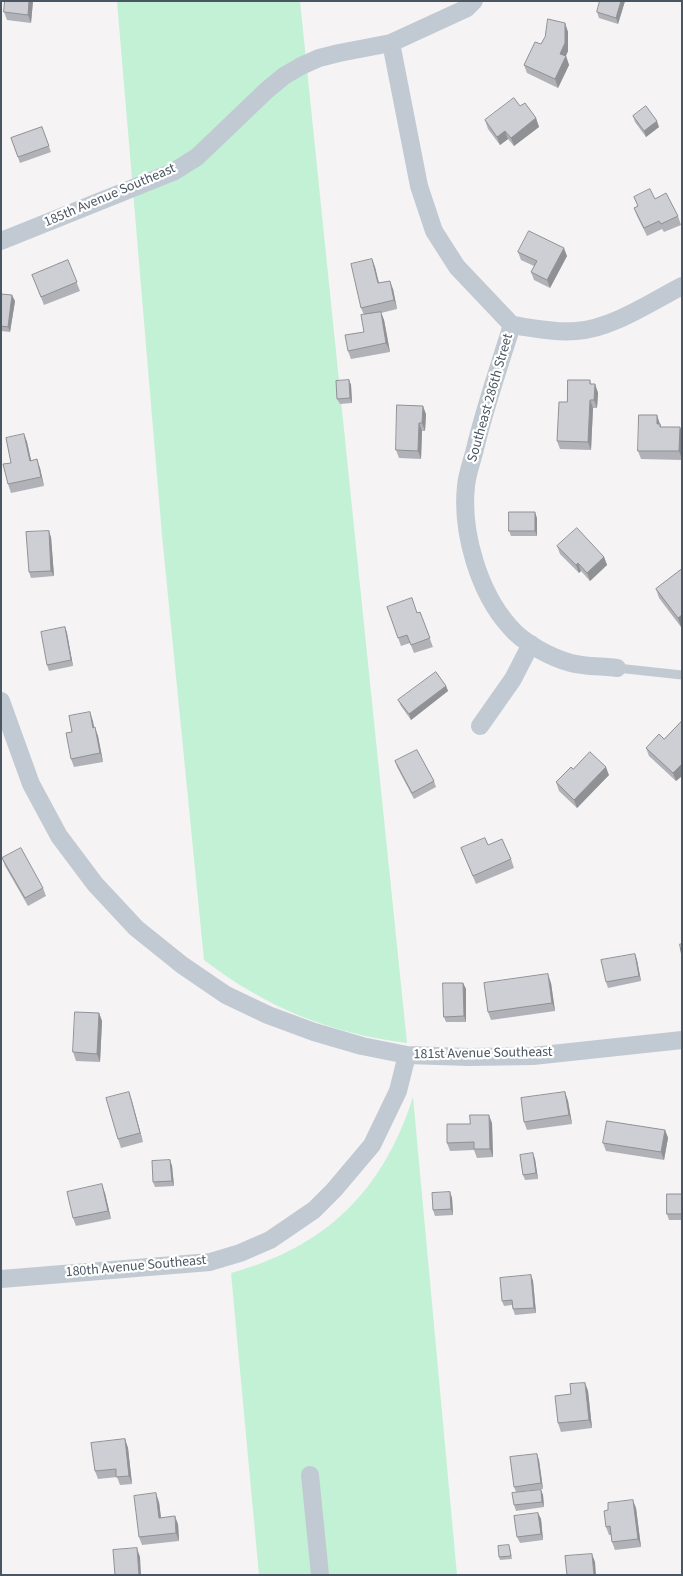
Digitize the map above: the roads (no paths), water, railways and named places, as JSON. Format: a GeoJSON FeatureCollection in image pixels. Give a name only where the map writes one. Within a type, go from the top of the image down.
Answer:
{"type":"FeatureCollection","features":[{"type":"Feature","properties":{"kind":"street","name":"185th Avenue Southeast"},"geometry":{"type":"LineString","coordinates":[[1,241],[173,172],[198,157],[267,90],[284,76],[301,66],[326,56],[391,43],[467,8],[474,1]]}},
{"type":"Feature","properties":{"kind":"street","name":"Southeast 286th Street"},"geometry":{"type":"LineString","coordinates":[[391,43],[419,186],[434,231],[457,267],[512,326],[481,424],[466,486],[466,517],[471,548],[481,580],[494,606],[511,629],[531,644],[551,656],[572,664],[617,668]]}},
{"type":"Feature","properties":{"kind":"street"},"geometry":{"type":"LineString","coordinates":[[512,326],[555,332],[578,331],[607,324],[682,286]]}},
{"type":"Feature","properties":{"kind":"street"},"geometry":{"type":"LineString","coordinates":[[480,726],[513,679],[531,644]]}},
{"type":"Feature","properties":{"kind":"street","name":"181st Avenue Southeast"},"geometry":{"type":"LineString","coordinates":[[1,701],[32,784],[59,836],[96,884],[136,928],[182,965],[226,995],[268,1015],[314,1032],[362,1046],[407,1055],[469,1057],[533,1056],[682,1040]]}},
{"type":"Feature","properties":{"kind":"street","name":"180th Avenue Southeast"},"geometry":{"type":"LineString","coordinates":[[1,1279],[210,1262],[240,1253],[270,1240],[314,1210],[334,1190],[372,1145],[398,1091],[407,1055]]}},
{"type":"Feature","properties":{"kind":"street"},"geometry":{"type":"LineString","coordinates":[[310,1475],[320,1575]]}},
{"type":"Feature","properties":{"kind":"lane"},"geometry":{"type":"LineString","coordinates":[[617,668],[682,675]]}}]}
